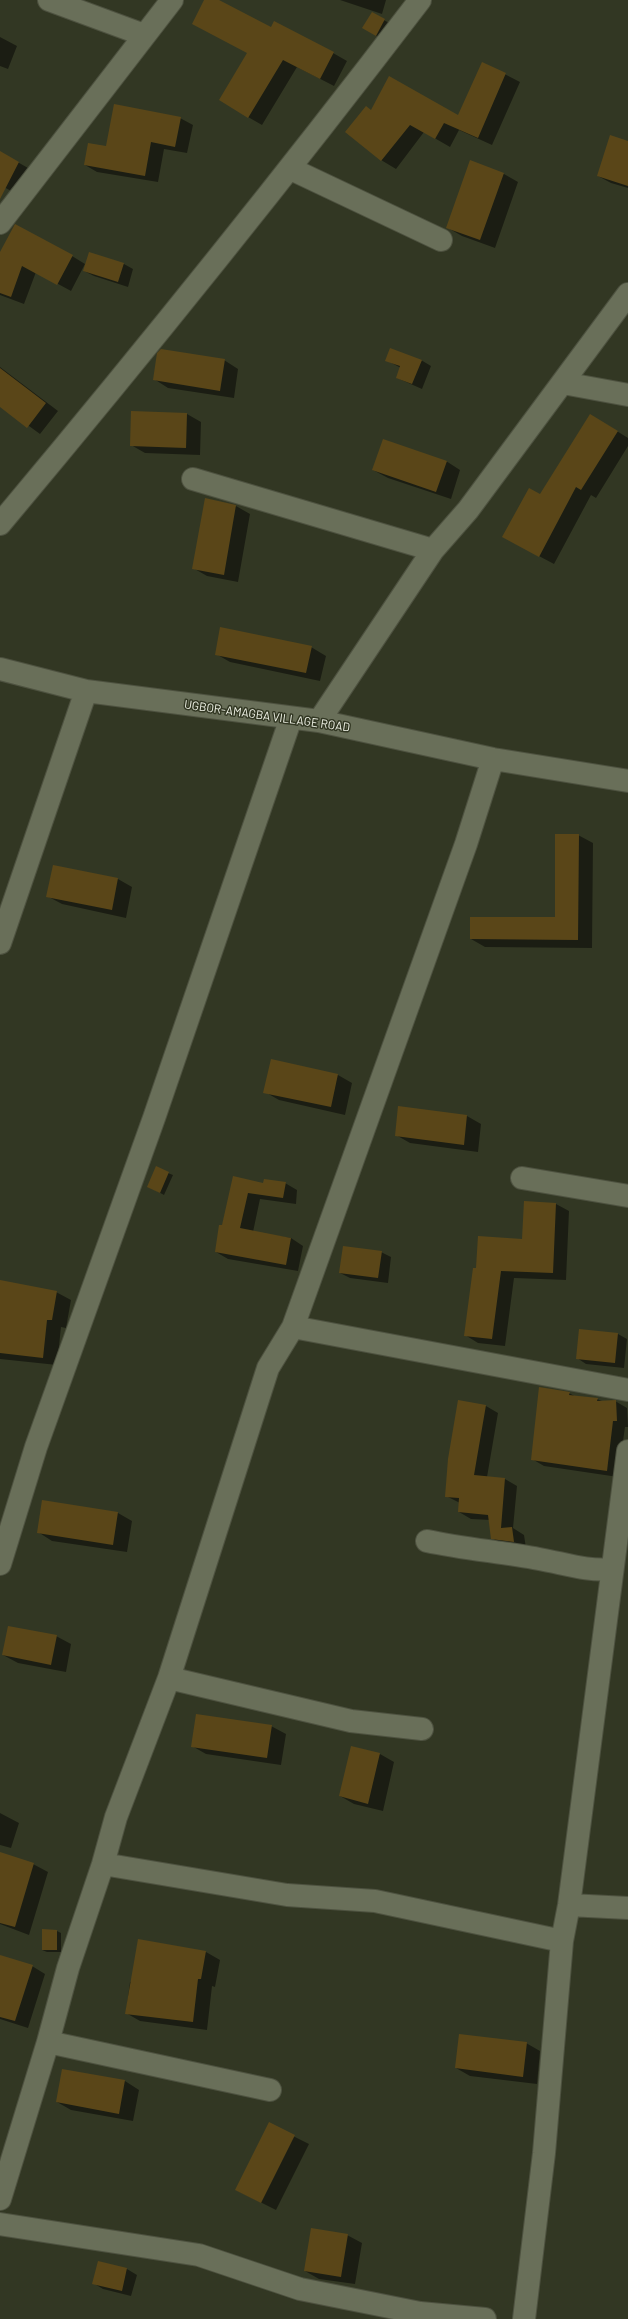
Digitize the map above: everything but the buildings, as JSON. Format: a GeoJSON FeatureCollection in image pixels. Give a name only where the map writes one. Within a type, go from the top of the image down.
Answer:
{"type":"FeatureCollection","features":[{"type":"Feature","properties":{"kind":"street"},"geometry":{"type":"LineString","coordinates":[[49,0],[144,35]]}},
{"type":"Feature","properties":{"kind":"street"},"geometry":{"type":"LineString","coordinates":[[0,223],[172,0]]}},
{"type":"Feature","properties":{"kind":"street"},"geometry":{"type":"LineString","coordinates":[[0,524],[181,306],[291,169],[420,0]]}},
{"type":"Feature","properties":{"kind":"street"},"geometry":{"type":"LineString","coordinates":[[291,169],[441,240]]}},
{"type":"Feature","properties":{"kind":"street"},"geometry":{"type":"LineString","coordinates":[[319,721],[434,550],[468,510],[628,294]]}},
{"type":"Feature","properties":{"kind":"street"},"geometry":{"type":"LineString","coordinates":[[563,383],[628,395]]}},
{"type":"Feature","properties":{"kind":"street"},"geometry":{"type":"LineString","coordinates":[[192,479],[434,550]]}},
{"type":"Feature","properties":{"kind":"street","name":"UGBOR-AMAGBA VILLAGE ROAD"},"geometry":{"type":"LineString","coordinates":[[0,669],[86,692],[319,721],[493,759],[628,781]]}},
{"type":"Feature","properties":{"kind":"street"},"geometry":{"type":"LineString","coordinates":[[0,943],[86,692]]}},
{"type":"Feature","properties":{"kind":"street"},"geometry":{"type":"LineString","coordinates":[[0,1564],[36,1447],[151,1126],[291,718]]}},
{"type":"Feature","properties":{"kind":"street"},"geometry":{"type":"LineString","coordinates":[[0,2199],[48,2042],[68,1968],[103,1864],[116,1817],[169,1678],[268,1368],[293,1327],[466,844],[493,759]]}},
{"type":"Feature","properties":{"kind":"street"},"geometry":{"type":"LineString","coordinates":[[522,1178],[628,1196]]}},
{"type":"Feature","properties":{"kind":"street"},"geometry":{"type":"LineString","coordinates":[[293,1327],[628,1390]]}},
{"type":"Feature","properties":{"kind":"street"},"geometry":{"type":"LineString","coordinates":[[524,2319],[544,2153],[562,1941],[569,1905],[628,1451]]}},
{"type":"Feature","properties":{"kind":"street"},"geometry":{"type":"LineString","coordinates":[[427,1541],[599,1571],[612,1569]]}},
{"type":"Feature","properties":{"kind":"street"},"geometry":{"type":"LineString","coordinates":[[169,1678],[351,1721],[422,1729]]}},
{"type":"Feature","properties":{"kind":"street"},"geometry":{"type":"LineString","coordinates":[[103,1864],[287,1895],[375,1901],[562,1941]]}},
{"type":"Feature","properties":{"kind":"street"},"geometry":{"type":"LineString","coordinates":[[569,1905],[628,1908]]}},
{"type":"Feature","properties":{"kind":"street"},"geometry":{"type":"LineString","coordinates":[[48,2042],[270,2090]]}},
{"type":"Feature","properties":{"kind":"street"},"geometry":{"type":"LineString","coordinates":[[0,2224],[199,2256],[300,2289],[420,2313],[485,2319]]}}]}
